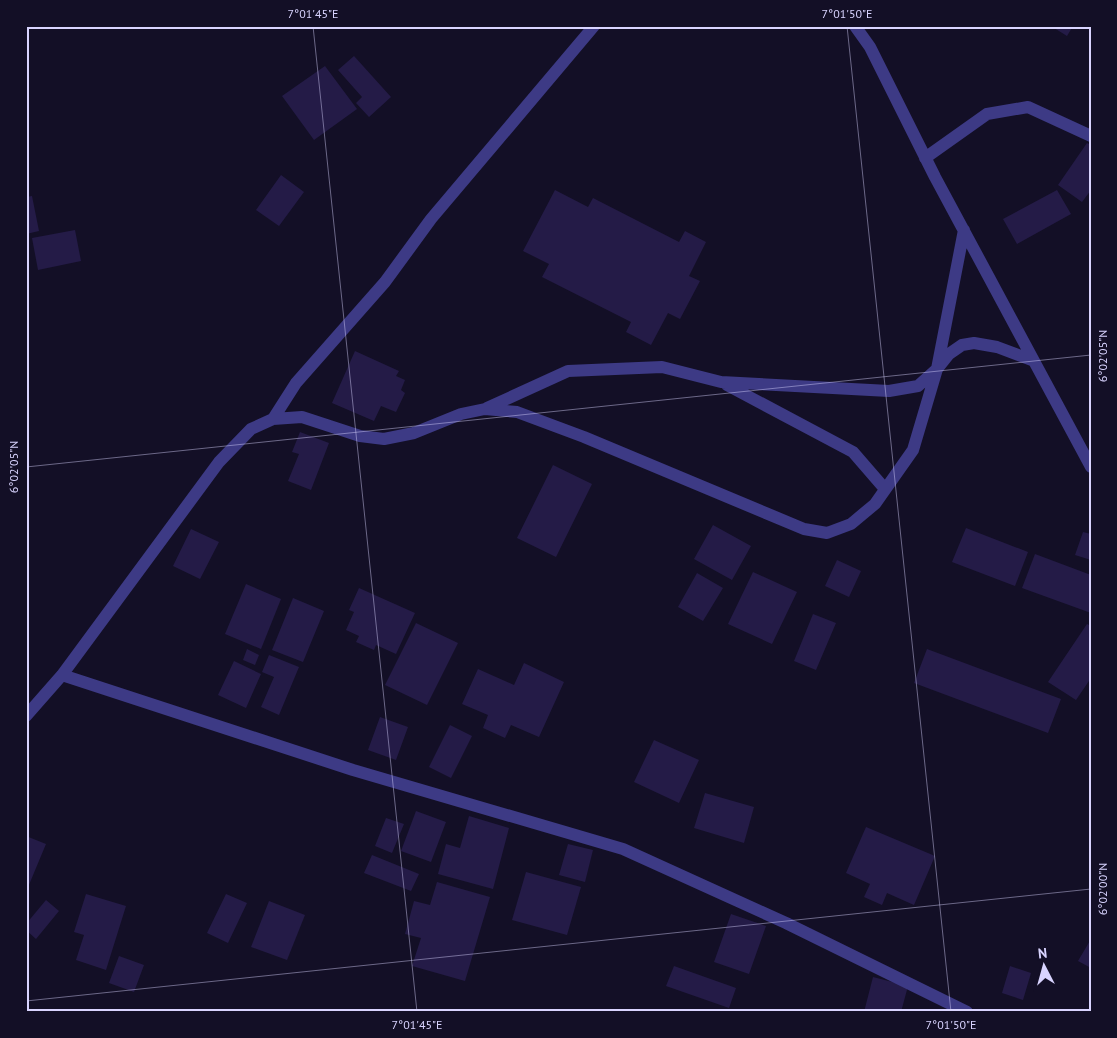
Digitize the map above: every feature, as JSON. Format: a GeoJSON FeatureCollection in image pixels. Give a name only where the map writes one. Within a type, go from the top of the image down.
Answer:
{"type":"FeatureCollection","features":[{"type":"Feature","properties":{"kind":"street"},"geometry":{"type":"LineString","coordinates":[[273,419],[296,383],[385,282],[431,219],[594,26]]}},
{"type":"Feature","properties":{"kind":"street"},"geometry":{"type":"LineString","coordinates":[[855,26],[870,47],[925,158],[1091,467]]}},
{"type":"Feature","properties":{"kind":"street"},"geometry":{"type":"LineString","coordinates":[[925,158],[987,114],[1028,107],[1091,136]]}},
{"type":"Feature","properties":{"kind":"street"},"geometry":{"type":"LineString","coordinates":[[485,409],[517,412],[584,437],[804,528],[827,533],[850,524],[875,504],[913,450],[937,369],[964,230]]}},
{"type":"Feature","properties":{"kind":"street"},"geometry":{"type":"LineString","coordinates":[[26,716],[62,675],[219,462],[251,429],[273,419],[302,417],[360,436],[384,439],[414,434],[460,414],[485,409],[568,371],[662,367],[721,382],[889,391],[918,386],[937,369],[949,354],[962,345],[974,343],[997,346],[1034,361]]}},
{"type":"Feature","properties":{"kind":"street"},"geometry":{"type":"LineString","coordinates":[[721,382],[853,452],[885,489]]}},
{"type":"Feature","properties":{"kind":"street"},"geometry":{"type":"LineString","coordinates":[[62,675],[353,770],[623,849],[786,923],[967,1012]]}},
{"type":"Feature","properties":{"kind":"building"},"geometry":{"type":"Polygon","coordinates":[[[1051,26],[1073,26],[1067,36],[1051,26]]]}},
{"type":"Feature","properties":{"kind":"building"},"geometry":{"type":"Polygon","coordinates":[[[354,56],[391,97],[369,117],[356,103],[362,97],[338,70],[354,56]]]}},
{"type":"Feature","properties":{"kind":"building"},"geometry":{"type":"Polygon","coordinates":[[[325,66],[357,109],[314,140],[282,96],[325,66]]]}},
{"type":"Feature","properties":{"kind":"building"},"geometry":{"type":"Polygon","coordinates":[[[1087,143],[1091,145],[1091,190],[1082,202],[1058,185],[1087,143]]]}},
{"type":"Feature","properties":{"kind":"building"},"geometry":{"type":"Polygon","coordinates":[[[281,175],[304,192],[279,226],[256,210],[281,175]]]}},
{"type":"Feature","properties":{"kind":"building"},"geometry":{"type":"Polygon","coordinates":[[[555,190],[588,207],[593,198],[679,242],[685,231],[706,242],[689,276],[700,281],[680,319],[668,313],[651,345],[626,332],[631,322],[542,277],[549,264],[523,251],[555,190]]]}},
{"type":"Feature","properties":{"kind":"building"},"geometry":{"type":"Polygon","coordinates":[[[1057,190],[1071,214],[1017,244],[1003,219],[1057,190]]]}},
{"type":"Feature","properties":{"kind":"building"},"geometry":{"type":"Polygon","coordinates":[[[32,196],[39,231],[26,234],[26,197],[32,196]]]}},
{"type":"Feature","properties":{"kind":"building"},"geometry":{"type":"Polygon","coordinates":[[[75,230],[81,261],[38,270],[32,238],[75,230]]]}},
{"type":"Feature","properties":{"kind":"building"},"geometry":{"type":"Polygon","coordinates":[[[355,351],[399,371],[396,376],[405,380],[401,390],[405,393],[396,412],[381,406],[374,421],[332,403],[355,351]]]}},
{"type":"Feature","properties":{"kind":"building"},"geometry":{"type":"Polygon","coordinates":[[[300,432],[329,443],[311,490],[288,481],[299,454],[292,452],[300,432]]]}},
{"type":"Feature","properties":{"kind":"building"},"geometry":{"type":"Polygon","coordinates":[[[553,465],[592,484],[556,557],[517,538],[553,465]]]}},
{"type":"Feature","properties":{"kind":"building"},"geometry":{"type":"Polygon","coordinates":[[[713,525],[751,546],[732,580],[694,559],[713,525]]]}},
{"type":"Feature","properties":{"kind":"building"},"geometry":{"type":"Polygon","coordinates":[[[966,528],[1028,552],[1015,586],[952,562],[966,528]]]}},
{"type":"Feature","properties":{"kind":"building"},"geometry":{"type":"Polygon","coordinates":[[[191,529],[219,542],[200,579],[173,566],[191,529]]]}},
{"type":"Feature","properties":{"kind":"building"},"geometry":{"type":"Polygon","coordinates":[[[1083,532],[1091,534],[1091,560],[1075,555],[1083,532]]]}},
{"type":"Feature","properties":{"kind":"building"},"geometry":{"type":"Polygon","coordinates":[[[1035,554],[1091,575],[1091,613],[1022,588],[1035,554]]]}},
{"type":"Feature","properties":{"kind":"building"},"geometry":{"type":"Polygon","coordinates":[[[837,560],[861,571],[849,597],[825,586],[837,560]]]}},
{"type":"Feature","properties":{"kind":"building"},"geometry":{"type":"Polygon","coordinates":[[[753,572],[797,592],[772,644],[728,624],[753,572]]]}},
{"type":"Feature","properties":{"kind":"building"},"geometry":{"type":"Polygon","coordinates":[[[697,573],[723,588],[703,621],[678,607],[697,573]]]}},
{"type":"Feature","properties":{"kind":"building"},"geometry":{"type":"Polygon","coordinates":[[[246,584],[281,599],[261,649],[225,634],[246,584]]]}},
{"type":"Feature","properties":{"kind":"building"},"geometry":{"type":"Polygon","coordinates":[[[359,588],[415,613],[396,654],[376,645],[374,650],[356,642],[359,636],[346,630],[354,612],[349,610],[359,588]]]}},
{"type":"Feature","properties":{"kind":"building"},"geometry":{"type":"Polygon","coordinates":[[[293,598],[324,611],[303,662],[272,650],[293,598]]]}},
{"type":"Feature","properties":{"kind":"building"},"geometry":{"type":"Polygon","coordinates":[[[813,614],[836,623],[816,670],[794,661],[813,614]]]}},
{"type":"Feature","properties":{"kind":"building"},"geometry":{"type":"Polygon","coordinates":[[[416,623],[458,643],[427,705],[385,685],[416,623]]]}},
{"type":"Feature","properties":{"kind":"building"},"geometry":{"type":"Polygon","coordinates":[[[1087,624],[1091,626],[1091,678],[1076,700],[1048,682],[1087,624]]]}},
{"type":"Feature","properties":{"kind":"building"},"geometry":{"type":"Polygon","coordinates":[[[247,649],[259,655],[255,665],[243,660],[247,649]]]}},
{"type":"Feature","properties":{"kind":"building"},"geometry":{"type":"Polygon","coordinates":[[[927,649],[1061,699],[1048,733],[914,683],[927,649]]]}},
{"type":"Feature","properties":{"kind":"building"},"geometry":{"type":"Polygon","coordinates":[[[269,655],[299,667],[279,715],[261,707],[274,677],[262,672],[269,655]]]}},
{"type":"Feature","properties":{"kind":"building"},"geometry":{"type":"Polygon","coordinates":[[[234,661],[261,674],[246,708],[218,695],[234,661]]]}},
{"type":"Feature","properties":{"kind":"building"},"geometry":{"type":"Polygon","coordinates":[[[524,663],[564,682],[539,737],[511,725],[505,738],[483,728],[488,715],[462,704],[478,669],[514,685],[524,663]]]}},
{"type":"Feature","properties":{"kind":"building"},"geometry":{"type":"Polygon","coordinates":[[[380,717],[408,727],[396,760],[368,750],[380,717]]]}},
{"type":"Feature","properties":{"kind":"building"},"geometry":{"type":"Polygon","coordinates":[[[450,725],[472,736],[451,778],[429,767],[450,725]]]}},
{"type":"Feature","properties":{"kind":"building"},"geometry":{"type":"Polygon","coordinates":[[[654,740],[699,760],[679,803],[634,782],[654,740]]]}},
{"type":"Feature","properties":{"kind":"building"},"geometry":{"type":"Polygon","coordinates":[[[705,793],[754,807],[744,843],[694,828],[705,793]]]}},
{"type":"Feature","properties":{"kind":"building"},"geometry":{"type":"Polygon","coordinates":[[[416,811],[446,822],[431,862],[401,851],[416,811]]]}},
{"type":"Feature","properties":{"kind":"building"},"geometry":{"type":"Polygon","coordinates":[[[469,816],[509,828],[493,889],[438,874],[446,844],[460,848],[469,816]]]}},
{"type":"Feature","properties":{"kind":"building"},"geometry":{"type":"Polygon","coordinates":[[[386,818],[404,824],[392,853],[375,846],[386,818]]]}},
{"type":"Feature","properties":{"kind":"building"},"geometry":{"type":"Polygon","coordinates":[[[866,827],[935,856],[914,905],[887,893],[882,905],[864,897],[870,884],[846,873],[866,827]]]}},
{"type":"Feature","properties":{"kind":"building"},"geometry":{"type":"Polygon","coordinates":[[[26,836],[46,844],[26,892],[26,836]]]}},
{"type":"Feature","properties":{"kind":"building"},"geometry":{"type":"Polygon","coordinates":[[[568,844],[593,850],[585,882],[559,875],[568,844]]]}},
{"type":"Feature","properties":{"kind":"building"},"geometry":{"type":"Polygon","coordinates":[[[372,855],[419,874],[411,891],[364,873],[372,855]]]}},
{"type":"Feature","properties":{"kind":"building"},"geometry":{"type":"Polygon","coordinates":[[[526,872],[581,887],[567,935],[512,920],[526,872]]]}},
{"type":"Feature","properties":{"kind":"building"},"geometry":{"type":"Polygon","coordinates":[[[437,882],[490,897],[465,981],[412,966],[421,938],[405,934],[414,901],[430,905],[437,882]]]}},
{"type":"Feature","properties":{"kind":"building"},"geometry":{"type":"Polygon","coordinates":[[[86,894],[126,906],[106,970],[76,960],[84,935],[74,932],[86,894]]]}},
{"type":"Feature","properties":{"kind":"building"},"geometry":{"type":"Polygon","coordinates":[[[226,894],[247,903],[228,943],[207,933],[226,894]]]}},
{"type":"Feature","properties":{"kind":"building"},"geometry":{"type":"Polygon","coordinates":[[[46,900],[59,911],[36,939],[26,930],[26,924],[46,900]]]}},
{"type":"Feature","properties":{"kind":"building"},"geometry":{"type":"Polygon","coordinates":[[[269,901],[305,915],[287,960],[251,947],[269,901]]]}},
{"type":"Feature","properties":{"kind":"building"},"geometry":{"type":"Polygon","coordinates":[[[731,914],[766,926],[749,974],[714,962],[731,914]]]}},
{"type":"Feature","properties":{"kind":"building"},"geometry":{"type":"Polygon","coordinates":[[[1091,939],[1091,968],[1078,961],[1091,939]]]}},
{"type":"Feature","properties":{"kind":"building"},"geometry":{"type":"Polygon","coordinates":[[[119,956],[144,965],[134,992],[109,983],[119,956]]]}},
{"type":"Feature","properties":{"kind":"building"},"geometry":{"type":"Polygon","coordinates":[[[674,966],[736,988],[729,1008],[666,986],[674,966]]]}},
{"type":"Feature","properties":{"kind":"building"},"geometry":{"type":"Polygon","coordinates":[[[1010,966],[1031,973],[1023,1000],[1002,993],[1010,966]]]}},
{"type":"Feature","properties":{"kind":"building"},"geometry":{"type":"Polygon","coordinates":[[[873,977],[908,986],[901,1012],[864,1012],[873,977]]]}}]}
